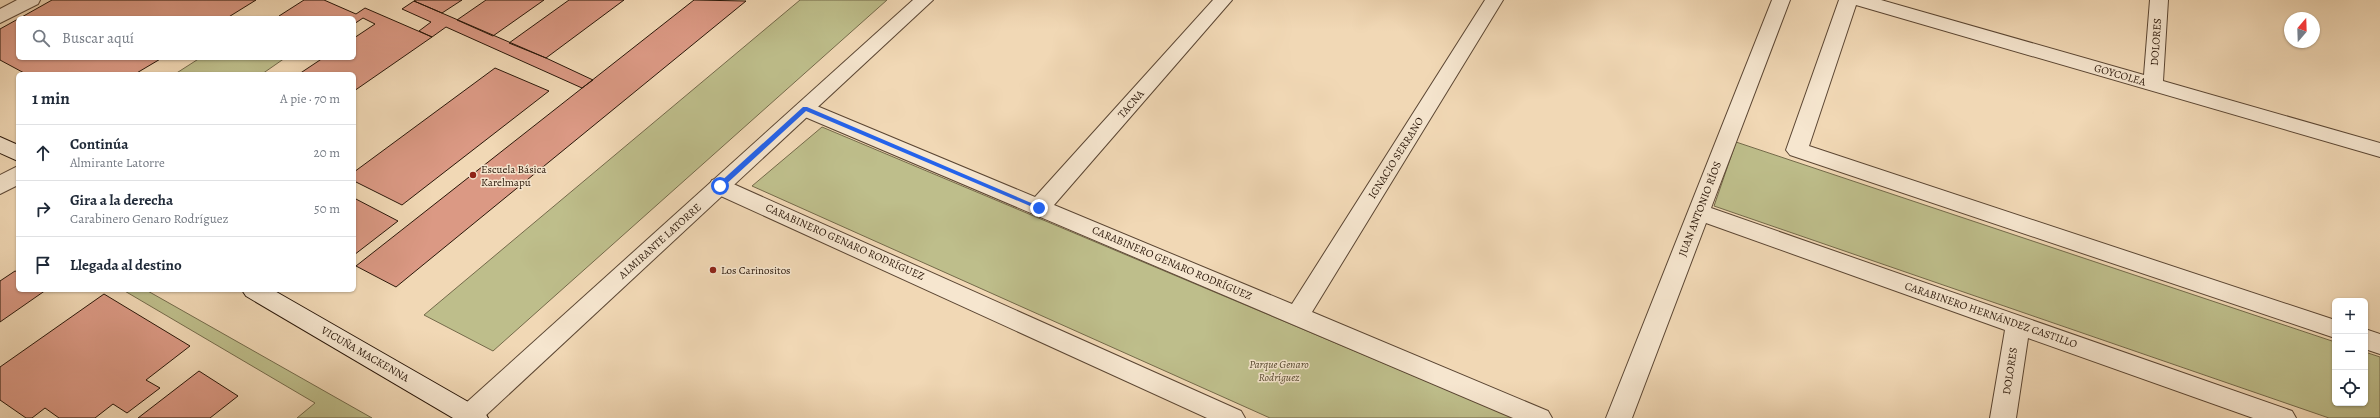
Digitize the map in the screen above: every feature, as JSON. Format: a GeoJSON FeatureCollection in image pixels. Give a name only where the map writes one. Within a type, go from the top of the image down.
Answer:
{"type":"FeatureCollection","features":[{"type":"Feature","properties":{"kind":"street"},"geometry":{"type":"LineString","coordinates":[[0,17],[31,0]]}},
{"type":"Feature","properties":{"kind":"street","name":"ALMIRANTE LATORRE"},"geometry":{"type":"LineString","coordinates":[[470,417],[924,0]]}},
{"type":"Feature","properties":{"kind":"street","name":"TACNA"},"geometry":{"type":"LineString","coordinates":[[1039,208],[1223,0]]}},
{"type":"Feature","properties":{"kind":"street","name":"IGNACIO SERRANO"},"geometry":{"type":"LineString","coordinates":[[1297,316],[1494,0]]}},
{"type":"Feature","properties":{"kind":"street","name":"JUAN ANTONIO RÍOS"},"geometry":{"type":"LineString","coordinates":[[1618,418],[1781,0]]}},
{"type":"Feature","properties":{"kind":"street"},"geometry":{"type":"LineString","coordinates":[[1848,0],[1797,150],[2332,328]]}},
{"type":"Feature","properties":{"kind":"street","name":"GOYCOLEA"},"geometry":{"type":"LineString","coordinates":[[1860,0],[2380,150]]}},
{"type":"Feature","properties":{"kind":"street","name":"DOLORES"},"geometry":{"type":"LineString","coordinates":[[2153,84],[2159,0]]}},
{"type":"Feature","properties":{"kind":"street","name":"CARABINERO GENARO RODRÍGUEZ"},"geometry":{"type":"LineString","coordinates":[[805,109],[1539,418]]}},
{"type":"Feature","properties":{"kind":"street"},"geometry":{"type":"LineString","coordinates":[[0,144],[16,153]]}},
{"type":"Feature","properties":{"kind":"street"},"geometry":{"type":"LineString","coordinates":[[0,186],[16,175]]}},
{"type":"Feature","properties":{"kind":"street","name":"CARABINERO GENARO RODRÍGUEZ"},"geometry":{"type":"LineString","coordinates":[[720,186],[1232,418]]}},
{"type":"Feature","properties":{"kind":"street","name":"CARABINERO HERNÁNDEZ CASTILLO"},"geometry":{"type":"LineString","coordinates":[[1699,212],[2283,418]]}},
{"type":"Feature","properties":{"kind":"street","name":"VICUÑA MACKENNA"},"geometry":{"type":"LineString","coordinates":[[257,292],[470,417]]}},
{"type":"Feature","properties":{"kind":"street","name":"DOLORES"},"geometry":{"type":"LineString","coordinates":[[2003,418],[2018,324]]}},
{"type":"Feature","properties":{"kind":"street"},"geometry":{"type":"LineString","coordinates":[[2368,340],[2380,344]]}},
{"type":"Feature","properties":{"kind":"green space"},"geometry":{"type":"Polygon","coordinates":[[[800,0],[887,0],[493,351],[424,315],[800,0]]]}},
{"type":"Feature","properties":{"kind":"green space"},"geometry":{"type":"Polygon","coordinates":[[[197,60],[282,60],[265,72],[178,72],[197,60]]]}},
{"type":"Feature","properties":{"kind":"green space","name":"Parque Genaro Rodríguez"},"geometry":{"type":"Polygon","coordinates":[[[822,127],[1514,418],[1270,418],[752,186],[822,127]]]}},
{"type":"Feature","properties":{"kind":"green space"},"geometry":{"type":"Polygon","coordinates":[[[1736,142],[2332,341],[2332,406],[2368,406],[2368,353],[2380,357],[2380,418],[2329,418],[1714,206],[1736,142]]]}},
{"type":"Feature","properties":{"kind":"green space"},"geometry":{"type":"Polygon","coordinates":[[[126,292],[150,292],[372,418],[297,418],[315,403],[126,292]]]}},
{"type":"Feature","properties":{"kind":"building"},"geometry":{"type":"Polygon","coordinates":[[[52,0],[256,0],[230,16],[24,16],[52,0]]]}},
{"type":"Feature","properties":{"kind":"building"},"geometry":{"type":"Polygon","coordinates":[[[304,0],[324,0],[356,14],[365,8],[432,37],[356,90],[356,72],[302,72],[320,60],[356,60],[356,37],[375,24],[363,18],[356,23],[356,16],[279,16],[304,0]]]}},
{"type":"Feature","properties":{"kind":"building"},"geometry":{"type":"Polygon","coordinates":[[[416,0],[462,0],[442,13],[414,1],[416,0]]]}},
{"type":"Feature","properties":{"kind":"building"},"geometry":{"type":"Polygon","coordinates":[[[486,0],[544,0],[493,36],[457,20],[486,0]]]}},
{"type":"Feature","properties":{"kind":"building"},"geometry":{"type":"Polygon","coordinates":[[[569,0],[624,0],[546,58],[509,43],[569,0]]]}},
{"type":"Feature","properties":{"kind":"building"},"geometry":{"type":"Polygon","coordinates":[[[694,0],[746,1],[396,287],[356,266],[694,0]]]}},
{"type":"Feature","properties":{"kind":"building"},"geometry":{"type":"Polygon","coordinates":[[[414,1],[593,80],[582,88],[446,27],[432,37],[419,31],[431,22],[402,9],[414,1]]]}},
{"type":"Feature","properties":{"kind":"building"},"geometry":{"type":"Polygon","coordinates":[[[16,20],[16,60],[159,60],[138,72],[22,72],[0,60],[0,29],[16,20]]]}},
{"type":"Feature","properties":{"kind":"building"},"geometry":{"type":"Polygon","coordinates":[[[495,68],[549,91],[402,205],[356,182],[356,171],[495,68]]]}},
{"type":"Feature","properties":{"kind":"building"},"geometry":{"type":"Polygon","coordinates":[[[356,199],[398,221],[356,253],[356,199]]]}},
{"type":"Feature","properties":{"kind":"building"},"geometry":{"type":"Polygon","coordinates":[[[15,271],[16,292],[43,292],[0,322],[0,281],[15,271]]]}},
{"type":"Feature","properties":{"kind":"building"},"geometry":{"type":"Polygon","coordinates":[[[104,294],[190,346],[146,380],[160,388],[127,413],[113,404],[95,418],[59,418],[45,408],[32,418],[26,418],[0,400],[0,367],[104,294]]]}},
{"type":"Feature","properties":{"kind":"building"},"geometry":{"type":"Polygon","coordinates":[[[199,371],[238,396],[210,418],[138,418],[199,371]]]}},
{"type":"Feature","properties":{"kind":"place","name":"Escuela Básica Karelmapu"},"geometry":{"type":"Point","coordinates":[473,175]}},
{"type":"Feature","properties":{"kind":"place","name":"Los Carinositos"},"geometry":{"type":"Point","coordinates":[713,270]}},
{"type":"Feature","properties":{"kind":"route"},"geometry":{"type":"LineString","coordinates":[[720,186],[805,109],[1039,208]]}}]}
